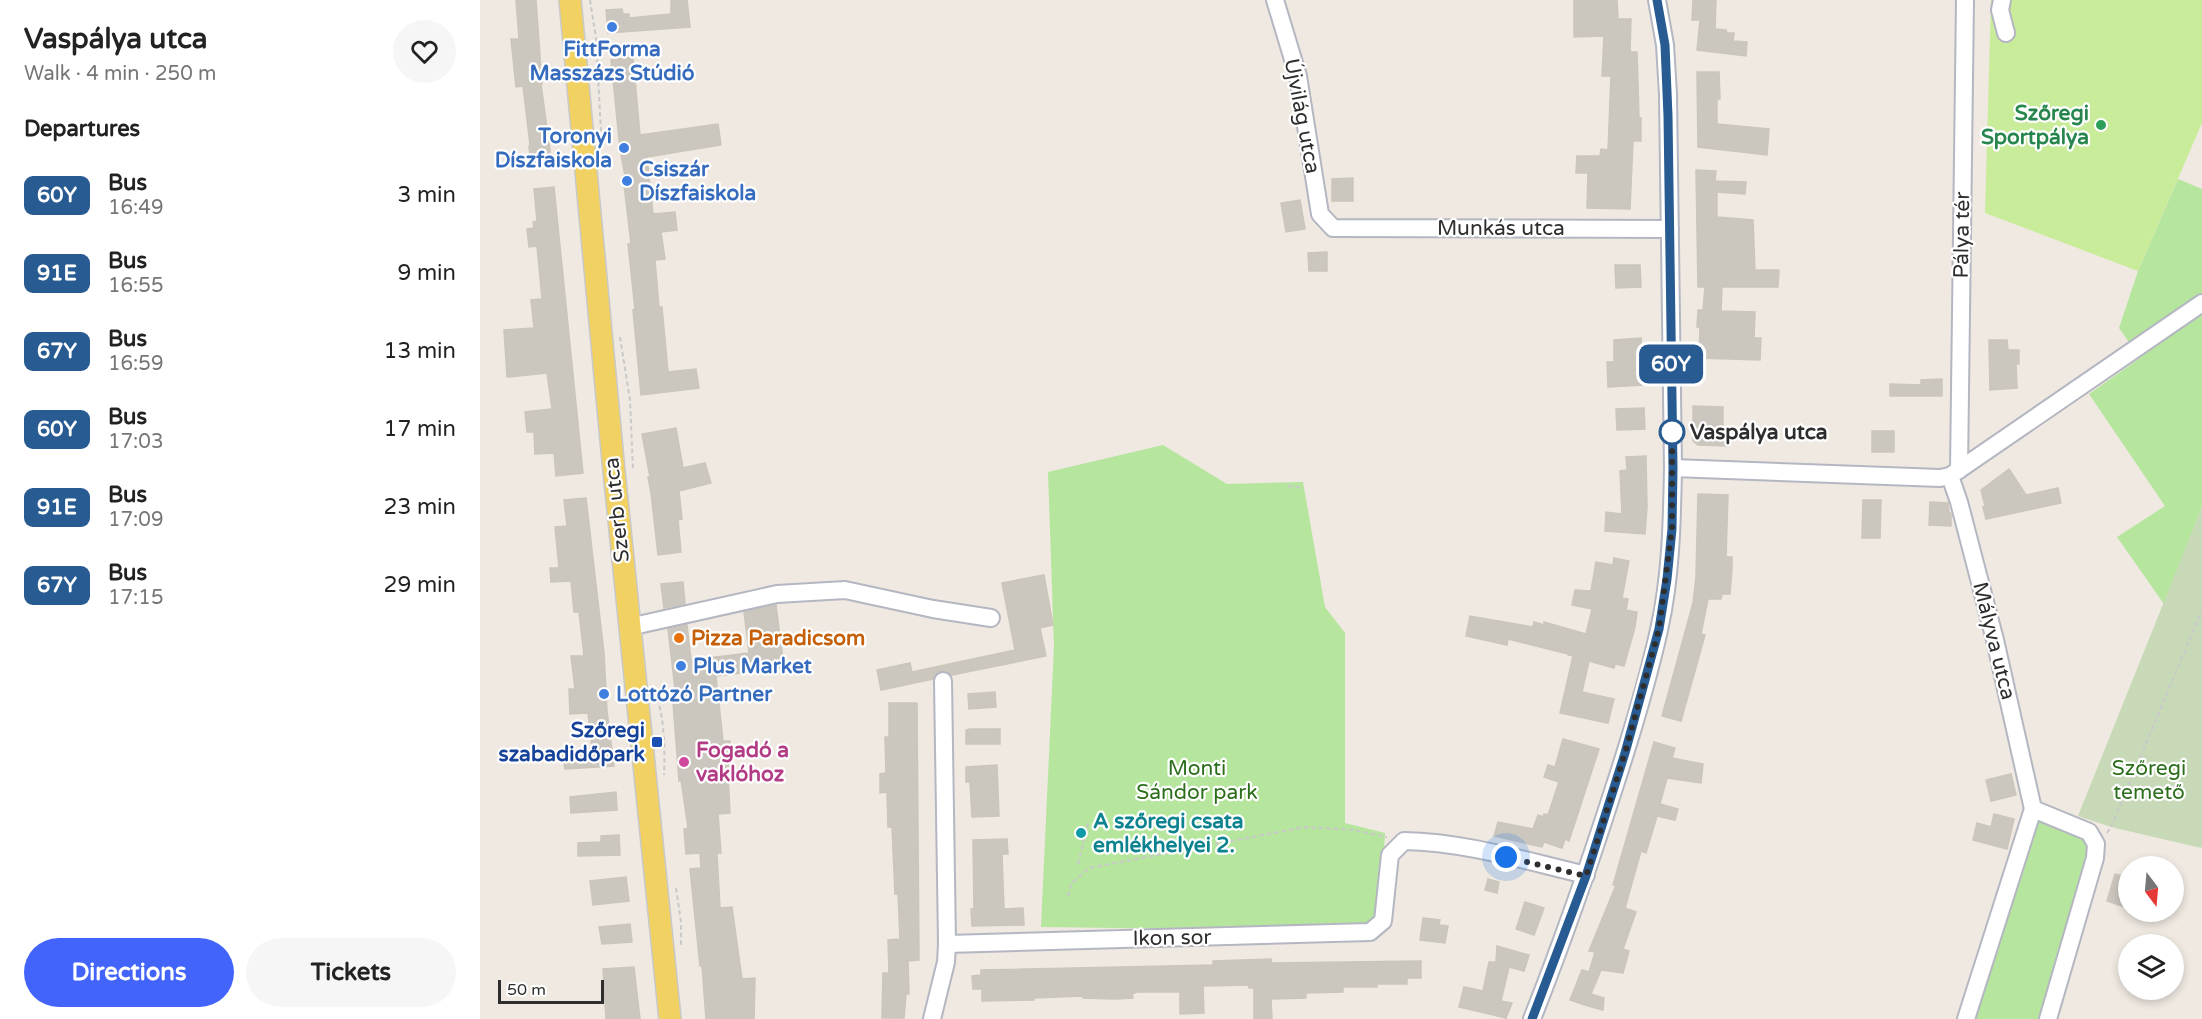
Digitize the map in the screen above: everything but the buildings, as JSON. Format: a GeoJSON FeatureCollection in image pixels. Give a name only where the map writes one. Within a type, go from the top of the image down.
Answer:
{"type":"FeatureCollection","features":[{"type":"Feature","properties":{"kind":"main road","name":"Szerb utca"},"geometry":{"type":"LineString","coordinates":[[570,0],[629,627],[670,1019]]}},
{"type":"Feature","properties":{"kind":"street","name":"Újvilág utca"},"geometry":{"type":"LineString","coordinates":[[1275,0],[1298,76],[1320,214],[1333,228]]}},
{"type":"Feature","properties":{"kind":"street"},"geometry":{"type":"LineString","coordinates":[[1532,1019],[1586,876],[1625,753],[1659,629],[1672,529],[1667,74],[1665,45],[1657,0]]}},
{"type":"Feature","properties":{"kind":"street","name":"Pálya tér"},"geometry":{"type":"LineString","coordinates":[[1954,473],[1965,0]]}},
{"type":"Feature","properties":{"kind":"street"},"geometry":{"type":"LineString","coordinates":[[2002,0],[2000,10],[2006,33]]}},
{"type":"Feature","properties":{"kind":"street","name":"Munkás utca"},"geometry":{"type":"LineString","coordinates":[[1333,228],[1670,229]]}},
{"type":"Feature","properties":{"kind":"street"},"geometry":{"type":"LineString","coordinates":[[1673,468],[1940,478],[1954,473],[2202,303]]}},
{"type":"Feature","properties":{"kind":"street","name":"Mályva utca"},"geometry":{"type":"LineString","coordinates":[[1954,473],[2033,809]]}},
{"type":"Feature","properties":{"kind":"street"},"geometry":{"type":"LineString","coordinates":[[629,627],[777,594],[845,590],[933,609],[991,618]]}},
{"type":"Feature","properties":{"kind":"street"},"geometry":{"type":"LineString","coordinates":[[932,1019],[946,962],[947,944],[943,681]]}},
{"type":"Feature","properties":{"kind":"street"},"geometry":{"type":"LineString","coordinates":[[1966,1019],[2033,809],[2089,832],[2096,844],[2095,858],[2048,1019]]}},
{"type":"Feature","properties":{"kind":"street"},"geometry":{"type":"LineString","coordinates":[[1404,841],[1424,841],[1466,847],[1586,876]]}},
{"type":"Feature","properties":{"kind":"street","name":"Ikon sor"},"geometry":{"type":"LineString","coordinates":[[947,944],[1370,932],[1383,921],[1390,855],[1404,841]]}},
{"type":"Feature","properties":{"kind":"path"},"geometry":{"type":"LineString","coordinates":[[590,0],[602,127],[600,136]]}},
{"type":"Feature","properties":{"kind":"path"},"geometry":{"type":"LineString","coordinates":[[619,327],[630,400],[633,473]]}},
{"type":"Feature","properties":{"kind":"path"},"geometry":{"type":"LineString","coordinates":[[1288,486],[1304,488]]}},
{"type":"Feature","properties":{"kind":"path"},"geometry":{"type":"LineString","coordinates":[[2093,838],[2107,833],[2111,826],[2202,610]]}},
{"type":"Feature","properties":{"kind":"path"},"geometry":{"type":"LineString","coordinates":[[651,687],[656,694],[660,709],[665,753],[664,775]]}},
{"type":"Feature","properties":{"kind":"path"},"geometry":{"type":"LineString","coordinates":[[1078,864],[1088,823]]}},
{"type":"Feature","properties":{"kind":"path"},"geometry":{"type":"LineString","coordinates":[[1068,896],[1071,884],[1089,868],[1305,827],[1354,830],[1404,841]]}},
{"type":"Feature","properties":{"kind":"path"},"geometry":{"type":"LineString","coordinates":[[676,888],[681,922],[682,955]]}},
{"type":"Feature","properties":{"kind":"green space","name":"Szőregi Sportpálya"},"geometry":{"type":"Polygon","coordinates":[[[1991,0],[2202,0],[2202,123],[2138,271],[1985,213],[1991,0]]]}},
{"type":"Feature","properties":{"kind":"green space"},"geometry":{"type":"Polygon","coordinates":[[[2178,179],[2202,189],[2202,507],[2164,604],[2117,537],[2165,506],[2089,394],[2140,358],[2119,328],[2138,271],[2178,179]]]}},
{"type":"Feature","properties":{"kind":"green space","name":"Monti Sándor park"},"geometry":{"type":"Polygon","coordinates":[[[1163,445],[1227,484],[1303,482],[1325,607],[1345,633],[1345,823],[1385,833],[1380,914],[1369,926],[1353,931],[1041,927],[1054,646],[1048,472],[1163,445]]]}},
{"type":"Feature","properties":{"kind":"green space","name":"Szőregi temető"},"geometry":{"type":"Polygon","coordinates":[[[2202,507],[2201,848],[2111,827],[2078,816],[2202,507]]]}},
{"type":"Feature","properties":{"kind":"green space"},"geometry":{"type":"Polygon","coordinates":[[[2038,820],[2077,828],[2092,849],[2044,1019],[1971,1019],[2038,820]]]}},
{"type":"Feature","properties":{"kind":"bus line","name":"60Y"},"geometry":{"type":"LineString","coordinates":[[1532,1019],[1586,876],[1625,753],[1659,629],[1667,579],[1672,529],[1673,468],[1668,94],[1665,45],[1657,0]]}},
{"type":"Feature","properties":{"kind":"place","name":"FittForma Masszázs Stúdió"},"geometry":{"type":"Point","coordinates":[612,27]}},
{"type":"Feature","properties":{"kind":"place","name":"Szőregi Sportpálya"},"geometry":{"type":"Point","coordinates":[2101,125]}},
{"type":"Feature","properties":{"kind":"place","name":"Toronyi Díszfaiskola"},"geometry":{"type":"Point","coordinates":[624,148]}},
{"type":"Feature","properties":{"kind":"place","name":"Csiszár Díszfaiskola"},"geometry":{"type":"Point","coordinates":[627,181]}},
{"type":"Feature","properties":{"kind":"place","name":"Vaspálya utca"},"geometry":{"type":"Point","coordinates":[1672,432]}},
{"type":"Feature","properties":{"kind":"place","name":"Pizza Paradicsom"},"geometry":{"type":"Point","coordinates":[679,638]}},
{"type":"Feature","properties":{"kind":"place","name":"Plus Market"},"geometry":{"type":"Point","coordinates":[681,666]}},
{"type":"Feature","properties":{"kind":"place","name":"Lottózó Partner"},"geometry":{"type":"Point","coordinates":[604,694]}},
{"type":"Feature","properties":{"kind":"place","name":"Szőregi szabadidőpark"},"geometry":{"type":"Point","coordinates":[657,742]}},
{"type":"Feature","properties":{"kind":"place","name":"Fogadó a vaklóhoz"},"geometry":{"type":"Point","coordinates":[684,762]}},
{"type":"Feature","properties":{"kind":"place","name":"A szőregi csata emlékhelyei 2."},"geometry":{"type":"Point","coordinates":[1081,833]}},
{"type":"Feature","properties":{"kind":"route"},"geometry":{"type":"LineString","coordinates":[[1506,857],[1586,876],[1625,753],[1659,629],[1672,529],[1672,432]]}}]}
